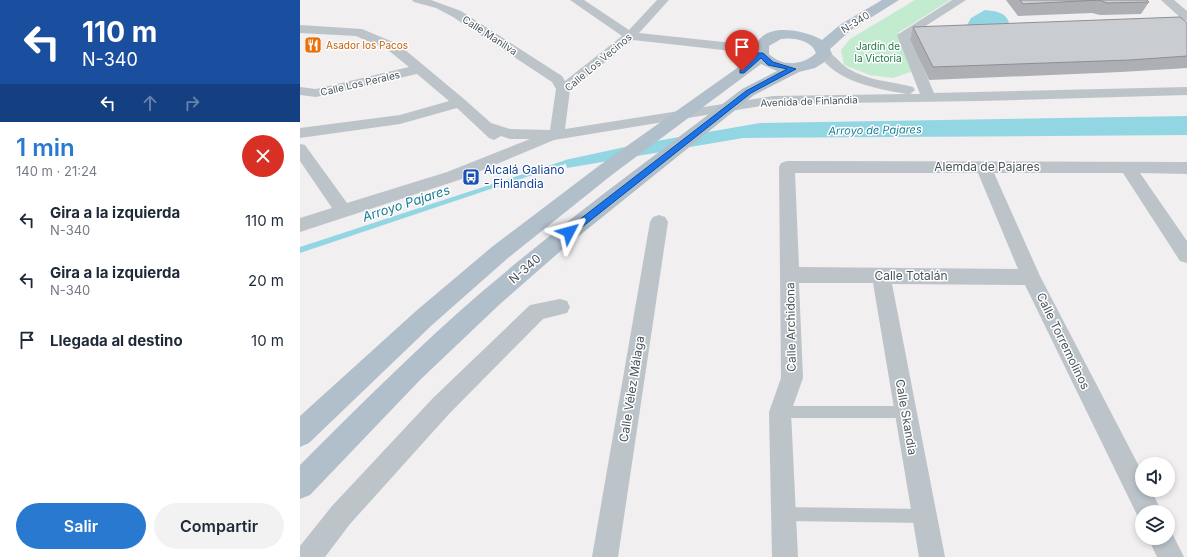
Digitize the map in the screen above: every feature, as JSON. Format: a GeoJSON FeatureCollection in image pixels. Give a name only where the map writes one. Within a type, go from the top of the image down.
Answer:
{"type":"FeatureCollection","features":[{"type":"Feature","properties":{"kind":"main road","name":"N-340"},"geometry":{"type":"LineString","coordinates":[[836,18],[866,0]]}},
{"type":"Feature","properties":{"kind":"main road","name":"N-340"},"geometry":{"type":"LineString","coordinates":[[300,485],[411,372],[492,298],[557,242],[640,175],[748,92],[793,69],[812,65],[817,62],[830,39],[845,28],[892,0]]}},
{"type":"Feature","properties":{"kind":"main road"},"geometry":{"type":"LineString","coordinates":[[300,434],[385,353],[467,281],[594,180],[752,64],[763,48],[776,36],[795,34],[817,28]]}},
{"type":"Feature","properties":{"kind":"main road"},"geometry":{"type":"LineString","coordinates":[[795,34],[808,37],[823,51]]}},
{"type":"Feature","properties":{"kind":"main road","name":"N-340"},"geometry":{"type":"LineString","coordinates":[[763,48],[771,63],[793,69]]}},
{"type":"Feature","properties":{"kind":"street","name":"Calle Manilva"},"geometry":{"type":"LineString","coordinates":[[418,0],[440,6],[457,14],[560,84]]}},
{"type":"Feature","properties":{"kind":"street"},"geometry":{"type":"LineString","coordinates":[[576,0],[630,36],[733,47],[763,48]]}},
{"type":"Feature","properties":{"kind":"street","name":"Calle Los Vecinos"},"geometry":{"type":"LineString","coordinates":[[557,135],[560,84],[630,36],[662,0]]}},
{"type":"Feature","properties":{"kind":"street"},"geometry":{"type":"LineString","coordinates":[[928,97],[904,36],[960,0]]}},
{"type":"Feature","properties":{"kind":"street"},"geometry":{"type":"LineString","coordinates":[[1167,0],[1187,17]]}},
{"type":"Feature","properties":{"kind":"street","name":"Avenida de Finlandia"},"geometry":{"type":"LineString","coordinates":[[300,29],[358,32],[393,47],[459,102],[486,127],[510,134],[557,135],[773,100],[1187,90]]}},
{"type":"Feature","properties":{"kind":"street"},"geometry":{"type":"LineString","coordinates":[[823,51],[842,72],[861,80],[911,90],[928,97]]}},
{"type":"Feature","properties":{"kind":"street","name":"Calle Los Perales"},"geometry":{"type":"LineString","coordinates":[[300,91],[316,93],[420,69]]}},
{"type":"Feature","properties":{"kind":"street"},"geometry":{"type":"LineString","coordinates":[[300,133],[392,122],[417,117],[459,102]]}},
{"type":"Feature","properties":{"kind":"street"},"geometry":{"type":"LineString","coordinates":[[486,127],[512,152]]}},
{"type":"Feature","properties":{"kind":"street"},"geometry":{"type":"LineString","coordinates":[[300,225],[453,176],[557,135]]}},
{"type":"Feature","properties":{"kind":"street"},"geometry":{"type":"LineString","coordinates":[[300,149],[344,212]]}},
{"type":"Feature","properties":{"kind":"street","name":"Alemda de Pajares"},"geometry":{"type":"LineString","coordinates":[[787,167],[1187,168]]}},
{"type":"Feature","properties":{"kind":"street","name":"Calle Archidona"},"geometry":{"type":"LineString","coordinates":[[785,557],[780,412],[792,378],[787,167]]}},
{"type":"Feature","properties":{"kind":"street","name":"Calle Torremolinos"},"geometry":{"type":"LineString","coordinates":[[983,167],[1032,277],[1146,505]]}},
{"type":"Feature","properties":{"kind":"street"},"geometry":{"type":"LineString","coordinates":[[1128,168],[1187,256]]}},
{"type":"Feature","properties":{"kind":"street","name":"Calle Vélez Málaga"},"geometry":{"type":"LineString","coordinates":[[605,557],[659,222]]}},
{"type":"Feature","properties":{"kind":"street","name":"Calle Totalán"},"geometry":{"type":"LineString","coordinates":[[790,275],[1032,277]]}},
{"type":"Feature","properties":{"kind":"street","name":"Calle Skandia"},"geometry":{"type":"LineString","coordinates":[[881,276],[932,557]]}},
{"type":"Feature","properties":{"kind":"street"},"geometry":{"type":"LineString","coordinates":[[308,557],[341,516],[436,412],[537,311],[560,307]]}},
{"type":"Feature","properties":{"kind":"street"},"geometry":{"type":"LineString","coordinates":[[1165,545],[1171,557]]}},
{"type":"Feature","properties":{"kind":"lane"},"geometry":{"type":"LineString","coordinates":[[780,412],[906,412]]}},
{"type":"Feature","properties":{"kind":"lane"},"geometry":{"type":"LineString","coordinates":[[783,514],[924,516]]}},
{"type":"Feature","properties":{"kind":"green space","name":"Jardín de la Victoria"},"geometry":{"type":"Polygon","coordinates":[[[915,0],[950,0],[898,33],[913,71],[893,78],[870,75],[844,65],[841,50],[850,39],[915,0]]]}},
{"type":"Feature","properties":{"kind":"water"},"geometry":{"type":"Polygon","coordinates":[[[985,10],[1002,14],[1009,22],[1006,25],[967,25],[971,18],[985,10]]]}},
{"type":"Feature","properties":{"kind":"water","name":"Arroyo de Pajares"},"geometry":{"type":"Polygon","coordinates":[[[1187,116],[1187,135],[743,138],[567,168],[565,160],[639,144],[760,123],[1187,116]]]}},
{"type":"Feature","properties":{"kind":"building"},"geometry":{"type":"Polygon","coordinates":[[[1020,0],[1099,0],[1023,4],[1020,0]]]}},
{"type":"Feature","properties":{"kind":"building"},"geometry":{"type":"Polygon","coordinates":[[[1099,0],[1147,0],[1149,2],[1107,3],[1099,0]]]}},
{"type":"Feature","properties":{"kind":"building"},"geometry":{"type":"Polygon","coordinates":[[[1180,17],[1187,23],[1187,56],[1130,60],[933,67],[913,27],[1180,17]]]}},
{"type":"Feature","properties":{"kind":"waterway","name":"Arroyo Pajares"},"geometry":{"type":"LineString","coordinates":[[300,250],[566,162]]}},
{"type":"Feature","properties":{"kind":"place","name":"Asador los Pacos"},"geometry":{"type":"Point","coordinates":[313,45]}},
{"type":"Feature","properties":{"kind":"place","name":"Alcalá Galiano - Finlandia"},"geometry":{"type":"Point","coordinates":[471,177]}},
{"type":"Feature","properties":{"kind":"route"},"geometry":{"type":"LineString","coordinates":[[569,232],[748,92],[778,75],[793,69],[779,67],[764,59],[761,55],[742,71]]}}]}
